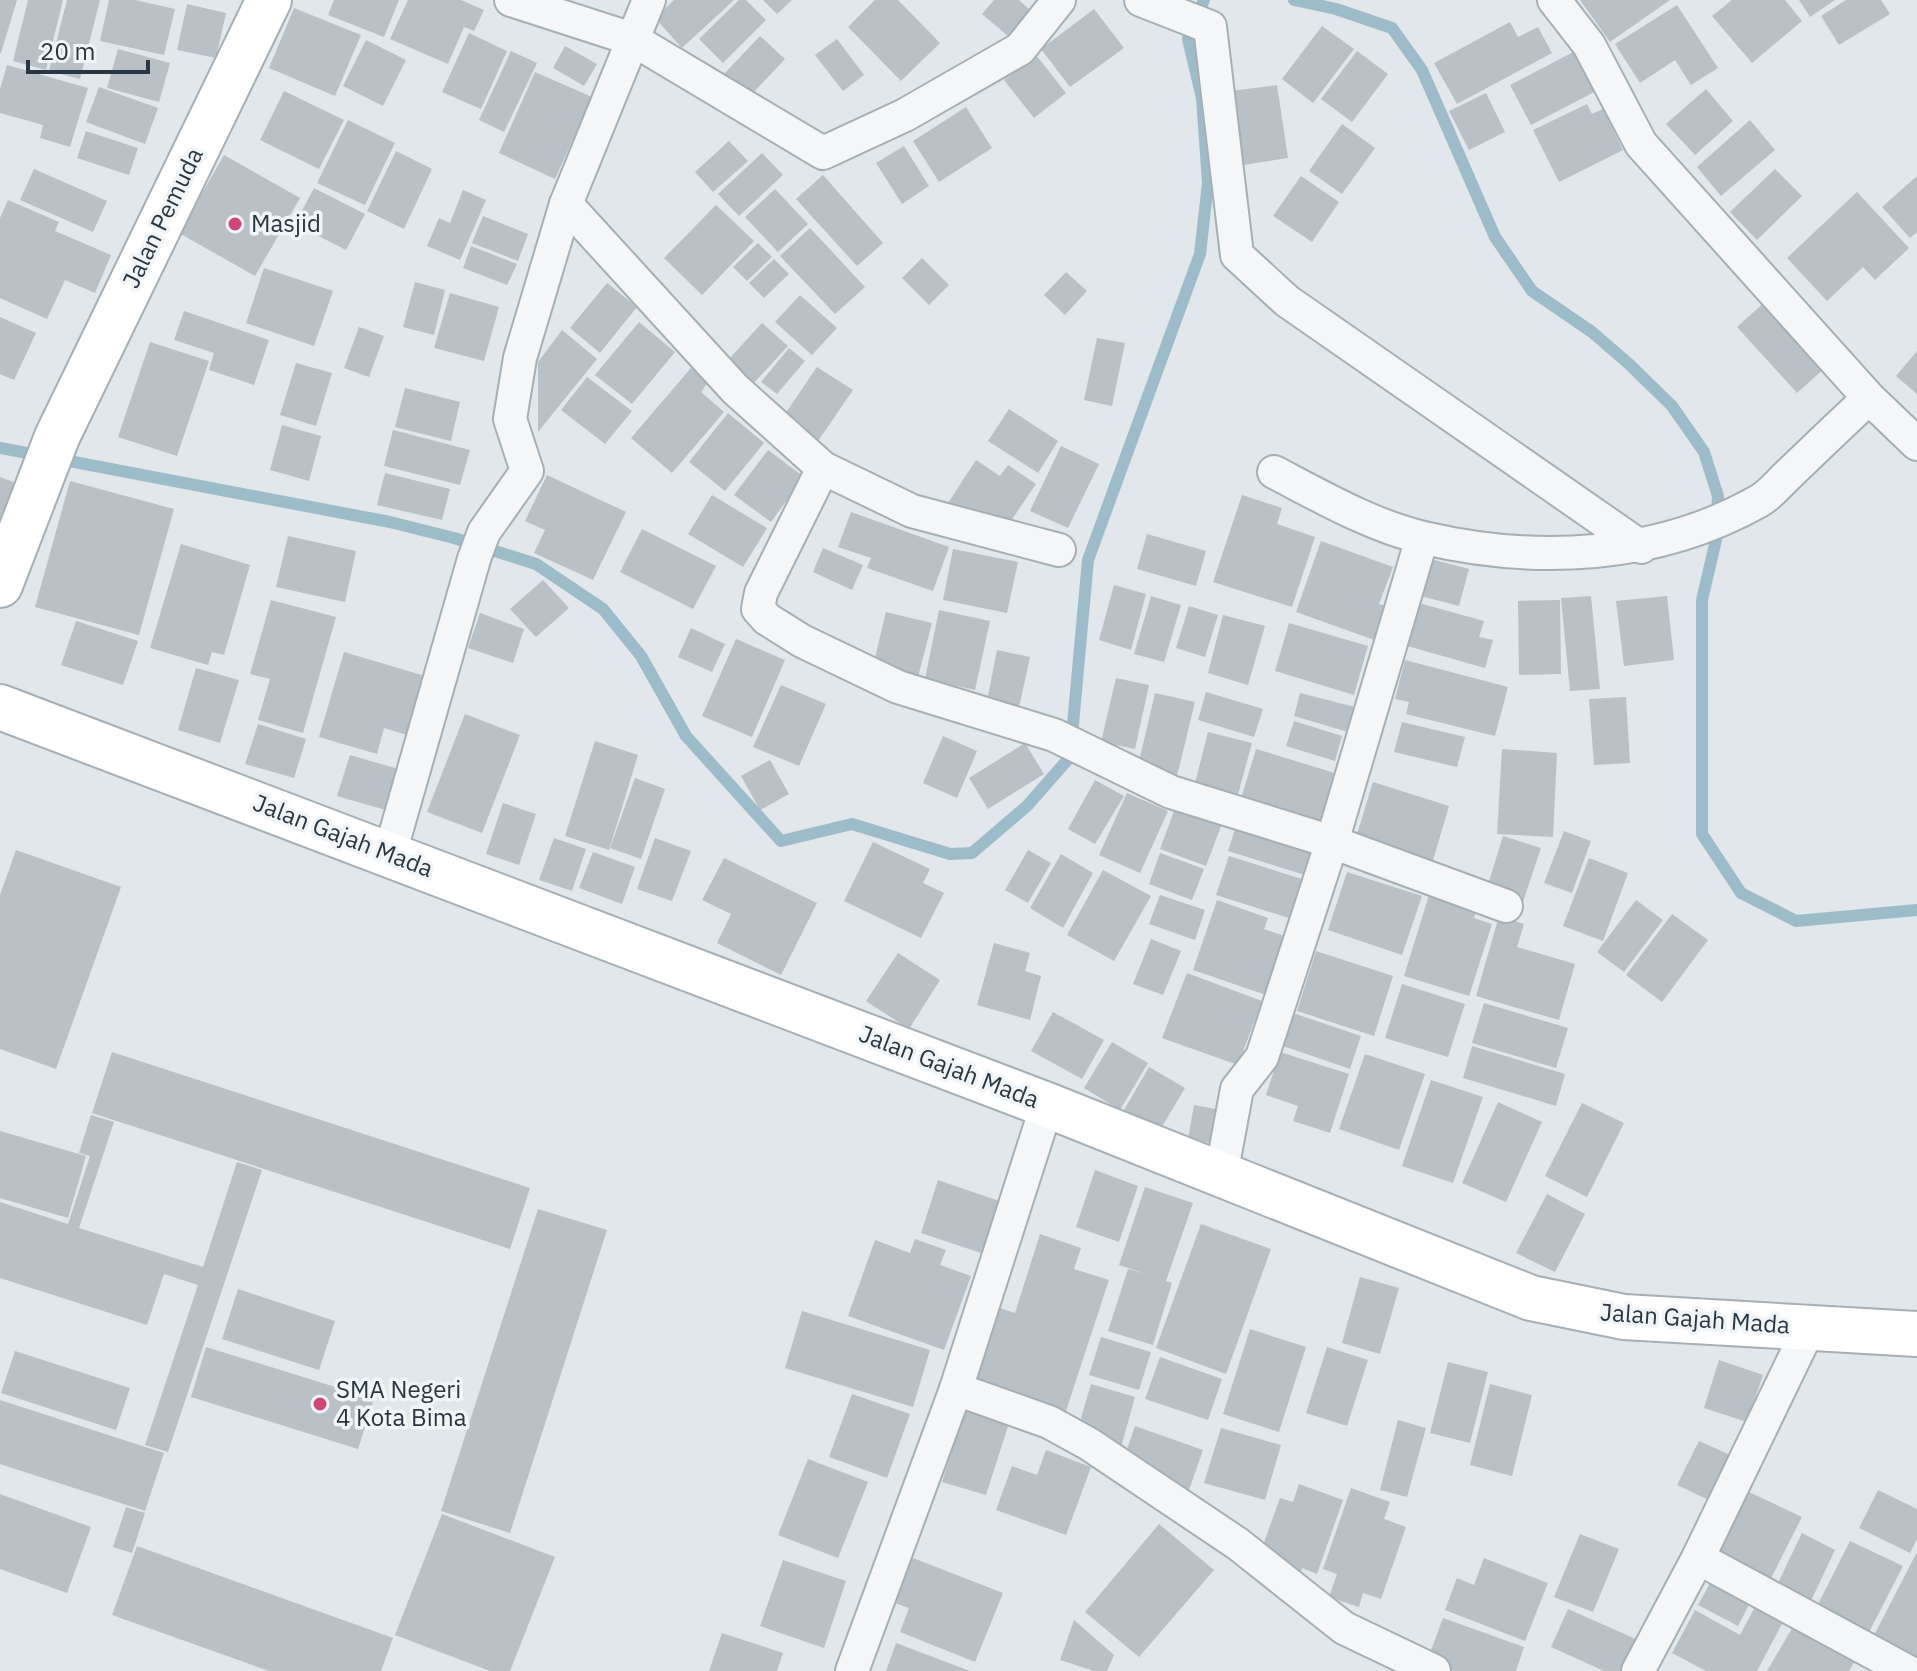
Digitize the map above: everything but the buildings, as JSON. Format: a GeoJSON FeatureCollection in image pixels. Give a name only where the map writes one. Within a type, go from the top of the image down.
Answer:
{"type":"FeatureCollection","features":[{"type":"Feature","properties":{"kind":"main road","name":"Jalan Pemuda"},"geometry":{"type":"LineString","coordinates":[[0,585],[50,456],[269,0]]}},
{"type":"Feature","properties":{"kind":"main road","name":"Jalan Gajah Mada"},"geometry":{"type":"LineString","coordinates":[[0,707],[1047,1105],[1531,1298],[1624,1317],[1917,1334]]}},
{"type":"Feature","properties":{"kind":"street"},"geometry":{"type":"LineString","coordinates":[[511,0],[632,39],[823,153],[905,115],[1020,49],[1059,0]]}},
{"type":"Feature","properties":{"kind":"street"},"geometry":{"type":"LineString","coordinates":[[390,853],[480,542],[527,471],[510,419],[520,358],[540,303],[566,204],[649,0]]}},
{"type":"Feature","properties":{"kind":"street"},"geometry":{"type":"LineString","coordinates":[[1554,0],[1589,45],[1641,144],[1869,398],[1917,444]]}},
{"type":"Feature","properties":{"kind":"street"},"geometry":{"type":"LineString","coordinates":[[1158,2],[1210,27],[1237,255],[1287,301],[1641,547]]}},
{"type":"Feature","properties":{"kind":"street"},"geometry":{"type":"LineString","coordinates":[[566,204],[735,389],[823,468],[912,511],[1059,550]]}},
{"type":"Feature","properties":{"kind":"street"},"geometry":{"type":"LineString","coordinates":[[1274,472],[1323,498],[1422,538],[1538,552],[1641,547],[1688,532],[1761,501],[1869,398]]}},
{"type":"Feature","properties":{"kind":"street"},"geometry":{"type":"LineString","coordinates":[[823,468],[761,593],[758,609],[767,619],[802,641],[898,687],[1054,735],[1171,792],[1332,842],[1506,906]]}},
{"type":"Feature","properties":{"kind":"street"},"geometry":{"type":"LineString","coordinates":[[1221,1175],[1237,1089],[1262,1057],[1332,842],[1422,538]]}},
{"type":"Feature","properties":{"kind":"street"},"geometry":{"type":"LineString","coordinates":[[852,1671],[956,1389],[1047,1105]]}},
{"type":"Feature","properties":{"kind":"street"},"geometry":{"type":"LineString","coordinates":[[1638,1671],[1698,1558],[1810,1326]]}},
{"type":"Feature","properties":{"kind":"street"},"geometry":{"type":"LineString","coordinates":[[956,1389],[1049,1422],[1089,1444],[1238,1544],[1344,1628],[1434,1671]]}},
{"type":"Feature","properties":{"kind":"street"},"geometry":{"type":"LineString","coordinates":[[1698,1558],[1907,1671]]}},
{"type":"Feature","properties":{"kind":"waterway"},"geometry":{"type":"LineString","coordinates":[[0,448],[390,522],[536,564],[603,609],[641,656],[686,736],[781,841],[852,824],[950,854],[972,853],[1027,806],[1070,757],[1088,560],[1200,254],[1208,183],[1202,98],[1188,39],[1204,0]]}},
{"type":"Feature","properties":{"kind":"waterway"},"geometry":{"type":"LineString","coordinates":[[1294,0],[1336,9],[1392,28],[1422,70],[1495,237],[1532,291],[1592,332],[1629,364],[1672,406],[1704,452],[1718,496],[1716,540],[1702,600],[1702,834],[1741,893],[1796,921],[1917,910]]}},
{"type":"Feature","properties":{"kind":"place","name":"Masjid"},"geometry":{"type":"Point","coordinates":[235,224]}},
{"type":"Feature","properties":{"kind":"place","name":"SMA Negeri 4 Kota Bima"},"geometry":{"type":"Point","coordinates":[320,1404]}}]}
